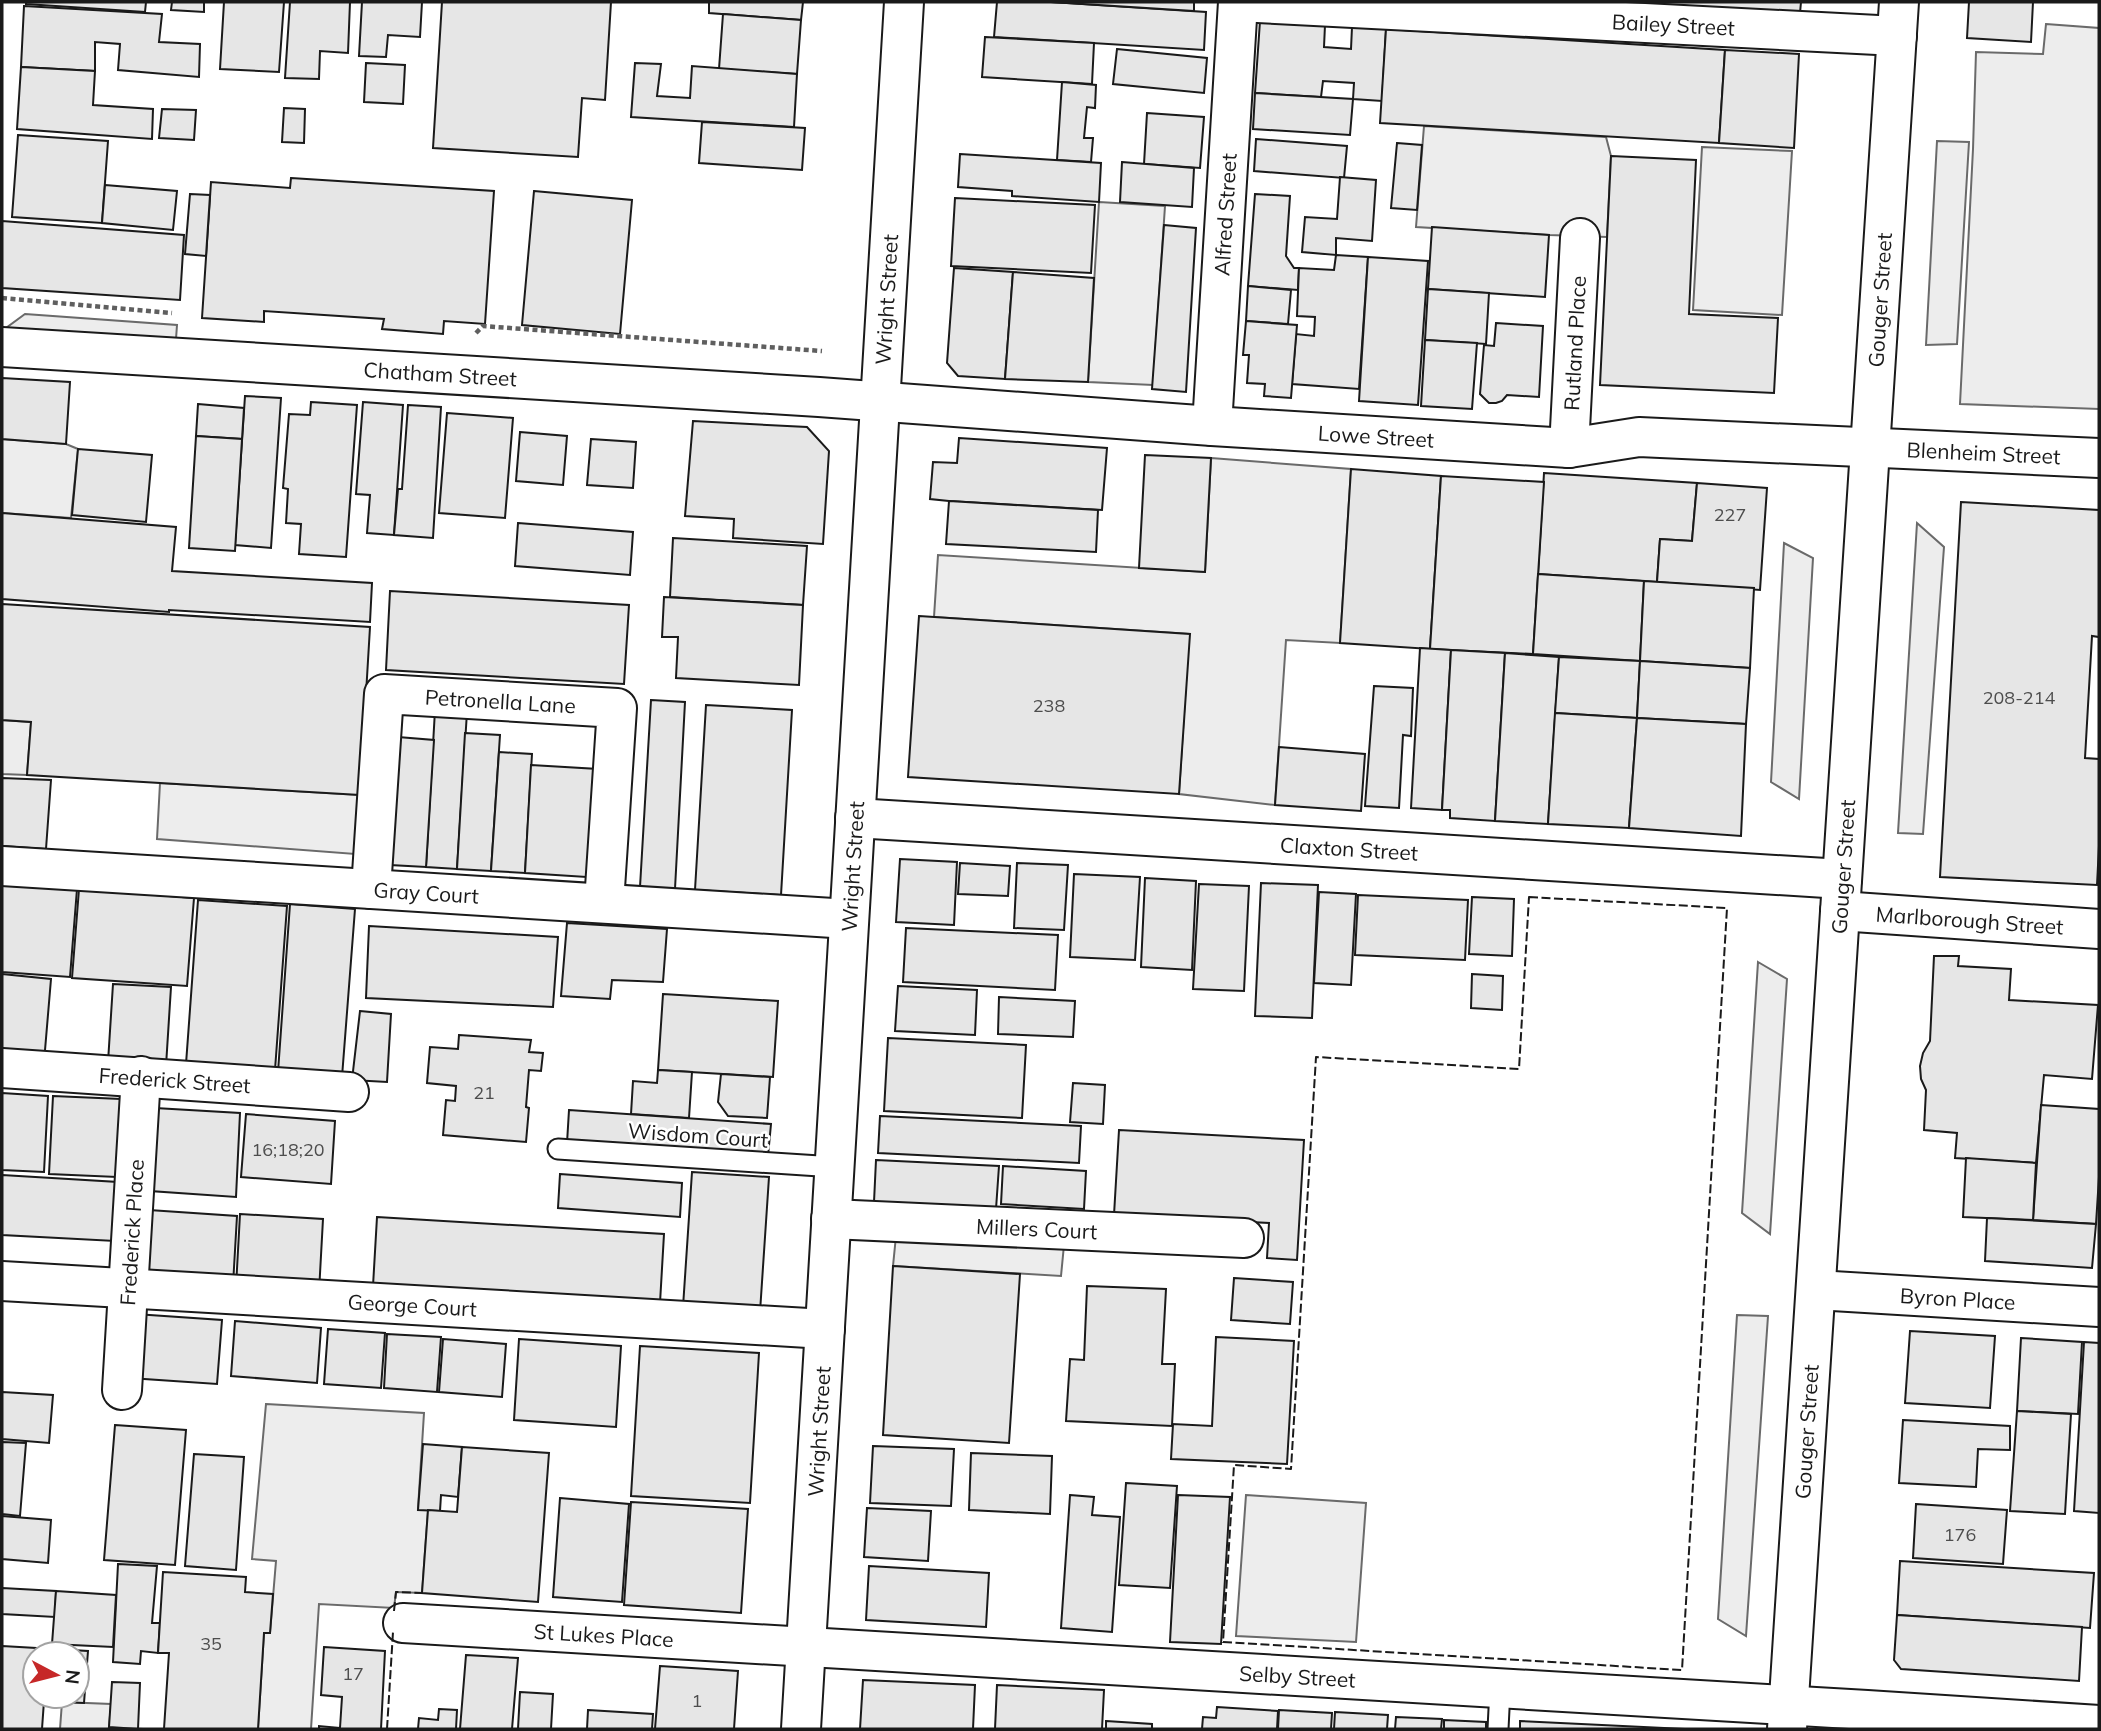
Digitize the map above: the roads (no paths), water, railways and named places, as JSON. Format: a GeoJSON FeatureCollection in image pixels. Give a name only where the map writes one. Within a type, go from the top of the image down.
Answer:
{"type":"FeatureCollection","features":[{"type":"Feature","properties":{"kind":"street","name":"Wright Street"},"geometry":{"type":"LineString","coordinates":[[801,1729],[904,2]]}},
{"type":"Feature","properties":{"kind":"street","name":"Bailey Street"},"geometry":{"type":"LineString","coordinates":[[1238,2],[1898,19]]}},
{"type":"Feature","properties":{"kind":"street","name":"Alfred Street"},"geometry":{"type":"LineString","coordinates":[[1212,426],[1238,2]]}},
{"type":"Feature","properties":{"kind":"street","name":"Gouger Street"},"geometry":{"type":"LineString","coordinates":[[1788,1717],[1898,19]]}},
{"type":"Feature","properties":{"kind":"street","name":"Rutland Place"},"geometry":{"type":"LineString","coordinates":[[1569,448],[1580,239]]}},
{"type":"Feature","properties":{"kind":"street","name":"Chatham Street"},"geometry":{"type":"LineString","coordinates":[[2,347],[881,401]]}},
{"type":"Feature","properties":{"kind":"street","name":"Lowe Street"},"geometry":{"type":"LineString","coordinates":[[881,401],[1212,426],[1569,448],[1639,437],[1870,446]]}},
{"type":"Feature","properties":{"kind":"street","name":"Blenheim Street"},"geometry":{"type":"LineString","coordinates":[[1870,446],[2099,458]]}},
{"type":"Feature","properties":{"kind":"street","name":"Petronella Lane"},"geometry":{"type":"LineString","coordinates":[[371,889],[384,694],[617,708],[604,903]]}},
{"type":"Feature","properties":{"kind":"street","name":"Claxton Street"},"geometry":{"type":"LineString","coordinates":[[855,818],[1841,895]]}},
{"type":"Feature","properties":{"kind":"street","name":"Gray Court"},"geometry":{"type":"LineString","coordinates":[[2,866],[849,919]]}},
{"type":"Feature","properties":{"kind":"street","name":"Marlborough Street"},"geometry":{"type":"LineString","coordinates":[[1841,895],[2099,929]]}},
{"type":"Feature","properties":{"kind":"street","name":"Frederick Street"},"geometry":{"type":"LineString","coordinates":[[2,1068],[349,1092]]}},
{"type":"Feature","properties":{"kind":"street","name":"Frederick Place"},"geometry":{"type":"LineString","coordinates":[[122,1390],[141,1076]]}},
{"type":"Feature","properties":{"kind":"street","name":"Millers Court"},"geometry":{"type":"LineString","coordinates":[[831,1219],[1244,1238]]}},
{"type":"Feature","properties":{"kind":"street","name":"George Court"},"geometry":{"type":"LineString","coordinates":[[2,1281],[825,1329]]}},
{"type":"Feature","properties":{"kind":"street","name":"Byron Place"},"geometry":{"type":"LineString","coordinates":[[1816,1290],[2099,1307]]}},
{"type":"Feature","properties":{"kind":"street","name":"St Lukes Place"},"geometry":{"type":"LineString","coordinates":[[403,1623],[806,1647]]}},
{"type":"Feature","properties":{"kind":"street","name":"Selby Street"},"geometry":{"type":"LineString","coordinates":[[806,1647],[1500,1689],[1788,1717],[2099,1724]]}},
{"type":"Feature","properties":{"kind":"lane","name":"Wisdom Court"},"geometry":{"type":"LineString","coordinates":[[558,1149],[835,1167]]}},
{"type":"Feature","properties":{"kind":"lane"},"geometry":{"type":"LineString","coordinates":[[1498,1729],[1500,1689]]}}]}
